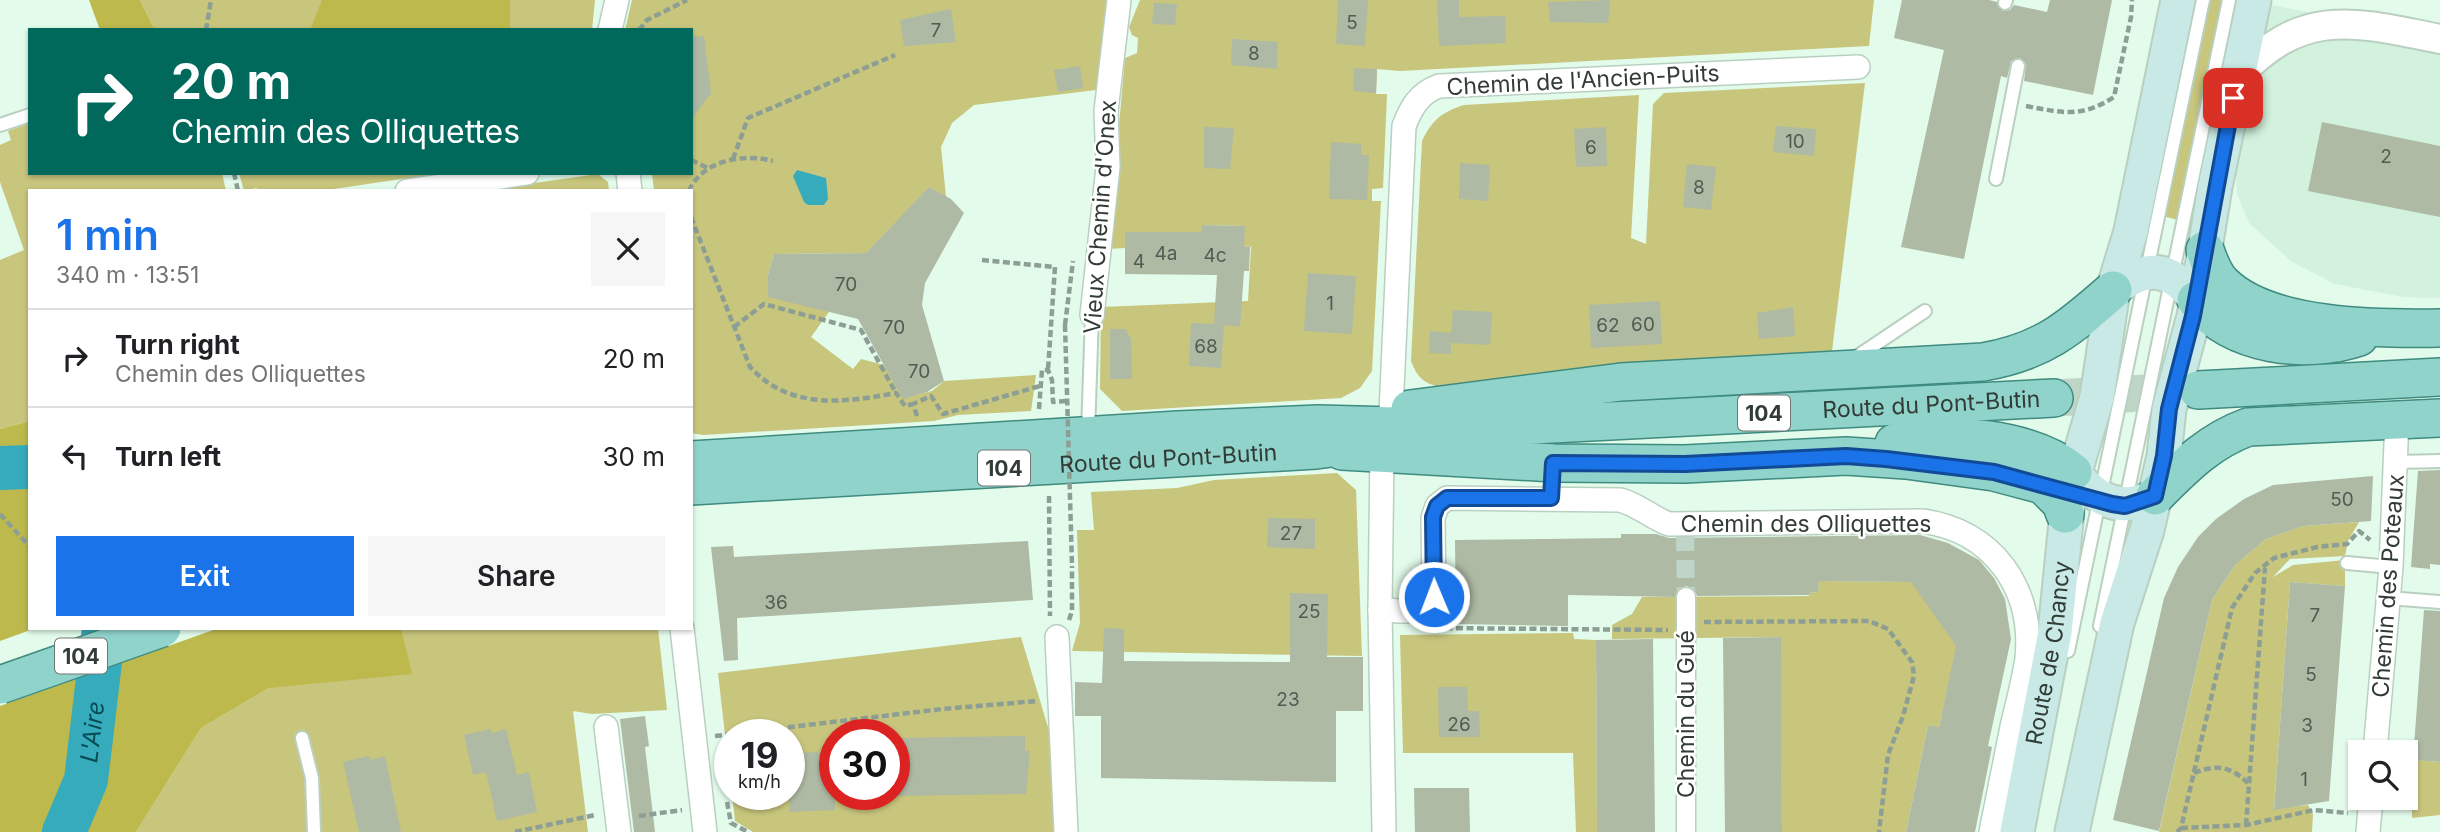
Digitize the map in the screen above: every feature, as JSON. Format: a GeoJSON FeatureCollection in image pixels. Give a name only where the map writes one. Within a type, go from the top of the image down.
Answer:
{"type":"FeatureCollection","features":[{"type":"Feature","properties":{"kind":"main road","name":"Route de Chancy"},"geometry":{"type":"LineString","coordinates":[[2017,832],[2055,632],[2090,495],[2097,397],[2113,290],[2131,230],[2178,0]]}},
{"type":"Feature","properties":{"kind":"main road","name":"Route de Chancy"},"geometry":{"type":"LineString","coordinates":[[2090,495],[2171,397],[2178,283],[2205,250],[2253,0]]}},
{"type":"Feature","properties":{"kind":"main road"},"geometry":{"type":"LineString","coordinates":[[2205,250],[2221,282],[2248,301],[2319,321],[2383,328],[2440,328]]}},
{"type":"Feature","properties":{"kind":"main road"},"geometry":{"type":"LineString","coordinates":[[1317,437],[1391,412],[1621,382],[1983,362],[2021,354],[2055,339],[2130,278],[2178,283],[2207,314],[2223,325],[2277,343],[2340,343],[2383,328]]}},
{"type":"Feature","properties":{"kind":"main road"},"geometry":{"type":"LineString","coordinates":[[2198,390],[2440,377]]}},
{"type":"Feature","properties":{"kind":"main road","name":"Route du Pont-Butin"},"geometry":{"type":"LineString","coordinates":[[693,486],[1317,437],[2054,398]]}},
{"type":"Feature","properties":{"kind":"main road"},"geometry":{"type":"LineString","coordinates":[[1317,437],[1382,452],[1552,479],[1685,464],[1846,456],[1960,467],[2090,495],[2200,451],[2229,433],[2248,427],[2440,418]]}},
{"type":"Feature","properties":{"kind":"main road","name":"Route du Pont-Butin"},"geometry":{"type":"LineString","coordinates":[[693,460],[1088,434],[1317,437]]}},
{"type":"Feature","properties":{"kind":"main road","name":"Route de Chancy"},"geometry":{"type":"LineString","coordinates":[[2072,832],[2117,623],[2144,540],[2090,495]]}},
{"type":"Feature","properties":{"kind":"main road","name":"104"},"geometry":{"type":"LineString","coordinates":[[0,661],[88,630]]}},
{"type":"Feature","properties":{"kind":"main road","name":"104"},"geometry":{"type":"LineString","coordinates":[[0,685],[156,630]]}},
{"type":"Feature","properties":{"kind":"street"},"geometry":{"type":"LineString","coordinates":[[610,28],[617,0]]}},
{"type":"Feature","properties":{"kind":"street","name":"Vieux Chemin d'Onex"},"geometry":{"type":"LineString","coordinates":[[1092,315],[1108,167],[1106,111],[1119,0]]}},
{"type":"Feature","properties":{"kind":"street"},"geometry":{"type":"LineString","coordinates":[[2238,76],[2262,50],[2286,36],[2320,26],[2355,22],[2440,39]]}},
{"type":"Feature","properties":{"kind":"street","name":"Chemin de l'Ancien-Puits"},"geometry":{"type":"LineString","coordinates":[[1391,412],[1404,126],[1410,111],[1429,89],[1438,86],[1858,67]]}},
{"type":"Feature","properties":{"kind":"street"},"geometry":{"type":"LineString","coordinates":[[421,189],[514,175]]}},
{"type":"Feature","properties":{"kind":"street","name":"Chemin des Poteaux"},"geometry":{"type":"LineString","coordinates":[[2376,740],[2397,462],[2397,419]]}},
{"type":"Feature","properties":{"kind":"street"},"geometry":{"type":"LineString","coordinates":[[1382,452],[1380,610],[1384,832]]}},
{"type":"Feature","properties":{"kind":"street","name":"Chemin des Olliquettes"},"geometry":{"type":"LineString","coordinates":[[1380,610],[1422,610],[1431,605],[1434,597],[1433,517],[1437,506],[1447,498],[1552,479],[1605,500],[1629,502],[1652,518],[1685,528],[1922,521],[1957,529],[1994,553],[2019,592],[2027,634],[2027,658],[1991,832]]}},
{"type":"Feature","properties":{"kind":"street","name":"Chemin du Gué"},"geometry":{"type":"LineString","coordinates":[[1686,597],[1686,832]]}},
{"type":"Feature","properties":{"kind":"street"},"geometry":{"type":"LineString","coordinates":[[682,630],[705,832]]}},
{"type":"Feature","properties":{"kind":"street"},"geometry":{"type":"LineString","coordinates":[[1057,638],[1062,699],[1066,832]]}},
{"type":"Feature","properties":{"kind":"street"},"geometry":{"type":"LineString","coordinates":[[606,727],[618,821]]}},
{"type":"Feature","properties":{"kind":"street"},"geometry":{"type":"LineString","coordinates":[[2368,832],[2370,810]]}},
{"type":"Feature","properties":{"kind":"lane"},"geometry":{"type":"LineString","coordinates":[[2178,283],[2203,0]]}},
{"type":"Feature","properties":{"kind":"lane"},"geometry":{"type":"LineString","coordinates":[[2066,659],[2090,495],[2178,283],[2229,0]]}},
{"type":"Feature","properties":{"kind":"lane"},"geometry":{"type":"LineString","coordinates":[[1996,179],[2018,65]]}},
{"type":"Feature","properties":{"kind":"lane"},"geometry":{"type":"LineString","coordinates":[[0,125],[28,116]]}},
{"type":"Feature","properties":{"kind":"lane"},"geometry":{"type":"LineString","coordinates":[[2178,283],[2248,301]]}},
{"type":"Feature","properties":{"kind":"lane"},"geometry":{"type":"LineString","coordinates":[[1832,369],[1846,363],[1925,311]]}},
{"type":"Feature","properties":{"kind":"lane","name":"Vieux Chemin d'Onex"},"geometry":{"type":"LineString","coordinates":[[1088,434],[1092,315]]}},
{"type":"Feature","properties":{"kind":"lane"},"geometry":{"type":"LineString","coordinates":[[2397,462],[2440,461]]}},
{"type":"Feature","properties":{"kind":"lane"},"geometry":{"type":"LineString","coordinates":[[2090,495],[2097,642]]}},
{"type":"Feature","properties":{"kind":"lane"},"geometry":{"type":"LineString","coordinates":[[2347,563],[2390,567]]}},
{"type":"Feature","properties":{"kind":"lane"},"geometry":{"type":"LineString","coordinates":[[2388,598],[2440,602]]}},
{"type":"Feature","properties":{"kind":"lane"},"geometry":{"type":"LineString","coordinates":[[302,738],[312,778],[314,832]]}},
{"type":"Feature","properties":{"kind":"lane"},"geometry":{"type":"LineString","coordinates":[[2031,832],[2036,805]]}},
{"type":"Feature","properties":{"kind":"path"},"geometry":{"type":"LineString","coordinates":[[206,28],[211,0]]}},
{"type":"Feature","properties":{"kind":"path"},"geometry":{"type":"LineString","coordinates":[[641,28],[647,20],[687,0]]}},
{"type":"Feature","properties":{"kind":"path"},"geometry":{"type":"LineString","coordinates":[[2011,102],[2064,114],[2094,110],[2114,97],[2131,17],[2132,0]]}},
{"type":"Feature","properties":{"kind":"path"},"geometry":{"type":"LineString","coordinates":[[733,159],[748,118],[895,55]]}},
{"type":"Feature","properties":{"kind":"path"},"geometry":{"type":"LineString","coordinates":[[690,189],[697,177],[733,159],[745,156],[773,161]]}},
{"type":"Feature","properties":{"kind":"path"},"geometry":{"type":"LineString","coordinates":[[693,161],[709,169]]}},
{"type":"Feature","properties":{"kind":"path"},"geometry":{"type":"LineString","coordinates":[[693,222],[750,367],[780,393],[804,399],[844,399],[896,393]]}},
{"type":"Feature","properties":{"kind":"path"},"geometry":{"type":"LineString","coordinates":[[982,260],[1055,267],[1048,370],[1053,402],[1067,401]]}},
{"type":"Feature","properties":{"kind":"path"},"geometry":{"type":"LineString","coordinates":[[734,327],[764,304],[861,330],[905,406],[931,396],[943,414],[1040,386]]}},
{"type":"Feature","properties":{"kind":"path"},"geometry":{"type":"LineString","coordinates":[[1048,490],[1048,608],[1057,638],[1066,629],[1072,611],[1065,325]]}},
{"type":"Feature","properties":{"kind":"path"},"geometry":{"type":"LineString","coordinates":[[1038,413],[1042,370],[1048,370]]}},
{"type":"Feature","properties":{"kind":"path"},"geometry":{"type":"LineString","coordinates":[[913,404],[916,410]]}},
{"type":"Feature","properties":{"kind":"path"},"geometry":{"type":"LineString","coordinates":[[0,514],[28,545]]}},
{"type":"Feature","properties":{"kind":"path"},"geometry":{"type":"LineString","coordinates":[[2338,812],[2314,810],[2246,825],[2179,830],[2232,608],[2255,573],[2274,558],[2347,544],[2359,531]]}},
{"type":"Feature","properties":{"kind":"path"},"geometry":{"type":"LineString","coordinates":[[2246,825],[2265,567]]}},
{"type":"Feature","properties":{"kind":"path"},"geometry":{"type":"LineString","coordinates":[[1424,628],[1686,626],[1869,621],[1888,629],[1912,662],[1914,676],[1888,755],[1879,832]]}},
{"type":"Feature","properties":{"kind":"path"},"geometry":{"type":"LineString","coordinates":[[805,725],[943,709],[1062,699]]}},
{"type":"Feature","properties":{"kind":"path"},"geometry":{"type":"LineString","coordinates":[[2193,773],[2220,765],[2236,772],[2249,784]]}},
{"type":"Feature","properties":{"kind":"path"},"geometry":{"type":"LineString","coordinates":[[515,832],[618,821],[683,810]]}},
{"type":"Feature","properties":{"kind":"path"},"geometry":{"type":"LineString","coordinates":[[729,810],[731,823],[748,832]]}},
{"type":"Feature","properties":{"kind":"shaded area"},"geometry":{"type":"Polygon","coordinates":[[[89,0],[140,0],[154,28],[99,28],[89,0]]]}},
{"type":"Feature","properties":{"kind":"shaded area"},"geometry":{"type":"Polygon","coordinates":[[[140,0],[595,0],[592,28],[154,28],[140,0]]]}},
{"type":"Feature","properties":{"kind":"shaded area"},"geometry":{"type":"Polygon","coordinates":[[[322,0],[510,0],[510,28],[311,28],[322,0]]]}},
{"type":"Feature","properties":{"kind":"shaded area"},"geometry":{"type":"Polygon","coordinates":[[[632,0],[1109,0],[1096,90],[974,105],[952,123],[941,147],[946,197],[929,188],[866,253],[774,254],[768,275],[829,312],[811,337],[853,369],[861,359],[884,365],[903,398],[932,391],[944,381],[1036,375],[1031,411],[958,415],[934,421],[703,435],[693,433],[693,189],[654,189],[652,175],[693,175],[693,28],[625,28],[632,0]]]}},
{"type":"Feature","properties":{"kind":"shaded area"},"geometry":{"type":"Polygon","coordinates":[[[1140,0],[1874,0],[1869,46],[1400,71],[1377,69],[1376,94],[1387,94],[1383,188],[1372,189],[1372,201],[1381,201],[1372,371],[1360,388],[1341,398],[1122,411],[1100,389],[1101,307],[1248,301],[1251,247],[1244,246],[1244,226],[1202,225],[1202,232],[1126,232],[1125,248],[1108,249],[1125,58],[1137,53],[1138,38],[1132,35],[1129,27],[1140,0]]]}},
{"type":"Feature","properties":{"kind":"shaded area"},"geometry":{"type":"Polygon","coordinates":[[[2208,0],[2224,0],[2178,220],[2163,216],[2208,0]]]}},
{"type":"Feature","properties":{"kind":"shaded area"},"geometry":{"type":"Polygon","coordinates":[[[2267,4],[2440,39],[2440,298],[2404,297],[2335,284],[2292,262],[2249,223],[2237,194],[2236,176],[2267,4]]]}},
{"type":"Feature","properties":{"kind":"shaded area"},"geometry":{"type":"Polygon","coordinates":[[[1865,83],[1832,351],[1628,363],[1441,387],[1426,382],[1416,371],[1411,361],[1422,141],[1434,122],[1444,114],[1464,105],[1639,95],[1631,238],[1646,244],[1653,104],[1664,93],[1865,83]]]}},
{"type":"Feature","properties":{"kind":"shaded area"},"geometry":{"type":"Polygon","coordinates":[[[28,124],[28,175],[222,175],[226,189],[28,189],[28,422],[0,429],[0,260],[24,250],[0,182],[0,145],[11,140],[8,131],[28,124]]]}},
{"type":"Feature","properties":{"kind":"shaded area"},"geometry":{"type":"Polygon","coordinates":[[[240,175],[428,175],[334,189],[243,189],[240,175]]]}},
{"type":"Feature","properties":{"kind":"shaded area"},"geometry":{"type":"Polygon","coordinates":[[[599,175],[608,182],[609,189],[492,189],[599,175]]]}},
{"type":"Feature","properties":{"kind":"shaded area"},"geometry":{"type":"Polygon","coordinates":[[[28,422],[28,630],[30,630],[0,641],[0,429],[28,422]]]}},
{"type":"Feature","properties":{"kind":"shaded area"},"geometry":{"type":"Polygon","coordinates":[[[1337,473],[1356,490],[1362,656],[1072,651],[1080,623],[1077,530],[1094,530],[1091,492],[1177,488],[1214,480],[1337,473]]]}},
{"type":"Feature","properties":{"kind":"shaded area"},"geometry":{"type":"Polygon","coordinates":[[[2359,522],[2348,541],[2345,556],[2290,559],[2273,577],[2293,565],[2345,560],[2345,586],[2290,582],[2274,809],[2308,805],[2313,814],[2312,832],[2159,832],[2212,600],[2235,565],[2266,539],[2303,526],[2359,522]]]}},
{"type":"Feature","properties":{"kind":"shaded area"},"geometry":{"type":"Polygon","coordinates":[[[1819,581],[1919,582],[1959,636],[1939,727],[1928,725],[1906,832],[1782,832],[1780,637],[1612,639],[1612,625],[1632,614],[1642,597],[1809,596],[1809,593],[1818,592],[1819,581]]]}},
{"type":"Feature","properties":{"kind":"shaded area"},"geometry":{"type":"Polygon","coordinates":[[[213,630],[401,630],[412,674],[269,688],[201,728],[136,832],[0,832],[0,706],[213,630]]]}},
{"type":"Feature","properties":{"kind":"shaded area"},"geometry":{"type":"Polygon","coordinates":[[[316,630],[658,630],[667,710],[592,714],[573,711],[588,832],[136,832],[201,728],[269,688],[316,630]]]}},
{"type":"Feature","properties":{"kind":"shaded area"},"geometry":{"type":"Polygon","coordinates":[[[1573,633],[1574,639],[1596,640],[1597,832],[1576,832],[1573,753],[1403,753],[1400,635],[1573,633]]]}},
{"type":"Feature","properties":{"kind":"shaded area"},"geometry":{"type":"Polygon","coordinates":[[[1021,637],[1050,734],[1054,832],[753,832],[735,821],[734,810],[805,810],[805,719],[723,719],[718,673],[1021,637]]]}},
{"type":"Feature","properties":{"kind":"shaded area"},"geometry":{"type":"Polygon","coordinates":[[[2418,760],[2440,762],[2440,815],[2412,818],[2412,810],[2418,810],[2418,760]]]}},
{"type":"Feature","properties":{"kind":"water"},"geometry":{"type":"Polygon","coordinates":[[[797,170],[826,178],[828,199],[824,205],[808,205],[804,202],[793,176],[797,170]]]}},
{"type":"Feature","properties":{"kind":"building"},"geometry":{"type":"Polygon","coordinates":[[[1338,0],[1368,0],[1365,46],[1336,44],[1338,0]]]}},
{"type":"Feature","properties":{"kind":"building"},"geometry":{"type":"Polygon","coordinates":[[[1437,0],[1459,0],[1459,17],[1505,16],[1506,43],[1439,46],[1437,0]]]}},
{"type":"Feature","properties":{"kind":"building"},"geometry":{"type":"Polygon","coordinates":[[[1610,0],[1608,23],[1550,22],[1548,2],[1610,0]]]}},
{"type":"Feature","properties":{"kind":"building"},"geometry":{"type":"Polygon","coordinates":[[[1902,0],[1989,0],[1997,2],[2003,11],[2010,10],[2014,5],[2047,12],[2050,0],[2112,0],[2093,95],[2024,81],[2026,64],[2020,58],[2011,61],[2007,78],[2001,76],[1964,259],[1901,247],[1944,50],[1894,38],[1902,0]]]}},
{"type":"Feature","properties":{"kind":"building"},"geometry":{"type":"Polygon","coordinates":[[[1154,3],[1177,4],[1175,25],[1152,24],[1154,3]]]}},
{"type":"Feature","properties":{"kind":"building"},"geometry":{"type":"Polygon","coordinates":[[[951,9],[956,42],[904,46],[900,20],[951,9]]]}},
{"type":"Feature","properties":{"kind":"building"},"geometry":{"type":"Polygon","coordinates":[[[704,36],[711,93],[693,117],[693,37],[704,36]]]}},
{"type":"Feature","properties":{"kind":"building"},"geometry":{"type":"Polygon","coordinates":[[[1232,39],[1278,42],[1277,69],[1231,65],[1232,39]]]}},
{"type":"Feature","properties":{"kind":"building"},"geometry":{"type":"Polygon","coordinates":[[[1080,66],[1083,88],[1058,92],[1054,70],[1080,66]]]}},
{"type":"Feature","properties":{"kind":"building"},"geometry":{"type":"Polygon","coordinates":[[[1354,68],[1377,69],[1376,93],[1353,91],[1354,68]]]}},
{"type":"Feature","properties":{"kind":"building"},"geometry":{"type":"Polygon","coordinates":[[[2322,122],[2440,146],[2440,217],[2308,191],[2322,122]]]}},
{"type":"Feature","properties":{"kind":"building"},"geometry":{"type":"Polygon","coordinates":[[[1776,126],[1816,129],[1814,156],[1773,152],[1776,126]]]}},
{"type":"Feature","properties":{"kind":"building"},"geometry":{"type":"Polygon","coordinates":[[[1204,127],[1234,128],[1230,169],[1204,168],[1204,127]]]}},
{"type":"Feature","properties":{"kind":"building"},"geometry":{"type":"Polygon","coordinates":[[[1606,127],[1607,166],[1576,167],[1574,129],[1606,127]]]}},
{"type":"Feature","properties":{"kind":"building"},"geometry":{"type":"Polygon","coordinates":[[[1331,142],[1361,144],[1361,155],[1369,155],[1367,200],[1329,199],[1331,142]]]}},
{"type":"Feature","properties":{"kind":"building"},"geometry":{"type":"Polygon","coordinates":[[[1460,163],[1490,165],[1488,201],[1459,199],[1460,163]]]}},
{"type":"Feature","properties":{"kind":"building"},"geometry":{"type":"Polygon","coordinates":[[[1687,164],[1716,167],[1711,210],[1683,207],[1687,164]]]}},
{"type":"Feature","properties":{"kind":"building"},"geometry":{"type":"Polygon","coordinates":[[[929,187],[951,199],[964,213],[925,283],[922,305],[944,381],[927,392],[903,399],[858,319],[768,297],[768,275],[774,254],[866,253],[929,187]]]}},
{"type":"Feature","properties":{"kind":"building"},"geometry":{"type":"Polygon","coordinates":[[[1202,225],[1245,226],[1244,246],[1250,247],[1249,271],[1244,271],[1240,327],[1224,325],[1221,368],[1189,366],[1191,323],[1214,324],[1217,275],[1125,274],[1125,232],[1202,232],[1202,225]]]}},
{"type":"Feature","properties":{"kind":"building"},"geometry":{"type":"Polygon","coordinates":[[[1308,273],[1356,276],[1352,334],[1304,331],[1308,273]]]}},
{"type":"Feature","properties":{"kind":"building"},"geometry":{"type":"Polygon","coordinates":[[[1660,301],[1662,344],[1591,348],[1589,305],[1660,301]]]}},
{"type":"Feature","properties":{"kind":"building"},"geometry":{"type":"Polygon","coordinates":[[[1793,307],[1795,336],[1759,339],[1757,313],[1793,307]]]}},
{"type":"Feature","properties":{"kind":"building"},"geometry":{"type":"Polygon","coordinates":[[[1453,310],[1492,312],[1490,345],[1451,343],[1451,354],[1429,353],[1430,331],[1451,333],[1453,310]]]}},
{"type":"Feature","properties":{"kind":"building"},"geometry":{"type":"Polygon","coordinates":[[[1110,329],[1125,329],[1131,339],[1132,379],[1110,379],[1110,329]]]}},
{"type":"Feature","properties":{"kind":"building"},"geometry":{"type":"Polygon","coordinates":[[[2440,470],[2440,565],[2430,564],[2430,569],[2411,567],[2418,471],[2440,470]]]}},
{"type":"Feature","properties":{"kind":"building"},"geometry":{"type":"Polygon","coordinates":[[[2373,476],[2371,521],[2303,526],[2266,539],[2235,565],[2212,600],[2159,831],[2113,820],[2164,598],[2178,567],[2198,537],[2216,519],[2244,499],[2273,485],[2373,476]]]}},
{"type":"Feature","properties":{"kind":"building"},"geometry":{"type":"Polygon","coordinates":[[[1268,518],[1315,519],[1315,549],[1267,547],[1268,518]]]}},
{"type":"Feature","properties":{"kind":"building"},"geometry":{"type":"Polygon","coordinates":[[[1621,534],[1656,534],[1669,538],[1920,535],[1948,543],[1979,560],[1994,578],[2005,599],[2011,639],[1988,746],[1992,747],[1975,832],[1906,832],[1928,725],[1939,727],[1956,646],[1911,582],[1819,581],[1818,592],[1809,595],[1697,596],[1695,591],[1687,586],[1680,588],[1675,597],[1568,595],[1568,626],[1456,624],[1455,540],[1621,538],[1621,534]]]}},
{"type":"Feature","properties":{"kind":"building"},"geometry":{"type":"Polygon","coordinates":[[[1028,541],[1033,600],[737,618],[738,660],[724,661],[711,547],[733,546],[734,557],[1028,541]]]}},
{"type":"Feature","properties":{"kind":"building"},"geometry":{"type":"Polygon","coordinates":[[[2290,582],[2345,586],[2329,801],[2274,810],[2290,582]]]}},
{"type":"Feature","properties":{"kind":"building"},"geometry":{"type":"Polygon","coordinates":[[[1290,593],[1328,594],[1327,657],[1363,657],[1363,711],[1336,711],[1336,782],[1101,778],[1101,716],[1075,716],[1075,682],[1102,683],[1104,628],[1124,629],[1124,661],[1290,662],[1290,593]]]}},
{"type":"Feature","properties":{"kind":"building"},"geometry":{"type":"Polygon","coordinates":[[[2424,610],[2440,611],[2440,762],[2418,760],[2418,740],[2414,740],[2424,610]]]}},
{"type":"Feature","properties":{"kind":"building"},"geometry":{"type":"Polygon","coordinates":[[[1781,637],[1782,832],[1725,832],[1723,638],[1781,637]]]}},
{"type":"Feature","properties":{"kind":"building"},"geometry":{"type":"Polygon","coordinates":[[[1653,639],[1655,832],[1597,832],[1596,640],[1653,639]]]}},
{"type":"Feature","properties":{"kind":"building"},"geometry":{"type":"Polygon","coordinates":[[[1438,687],[1467,687],[1468,711],[1479,711],[1480,737],[1439,737],[1438,687]]]}},
{"type":"Feature","properties":{"kind":"building"},"geometry":{"type":"Polygon","coordinates":[[[645,716],[649,746],[645,747],[655,832],[634,832],[620,719],[645,716]]]}},
{"type":"Feature","properties":{"kind":"building"},"geometry":{"type":"Polygon","coordinates":[[[491,729],[492,733],[506,729],[517,775],[529,772],[537,812],[497,821],[486,772],[473,775],[464,735],[491,729]]]}},
{"type":"Feature","properties":{"kind":"building"},"geometry":{"type":"Polygon","coordinates":[[[1025,736],[1025,751],[1030,751],[1026,794],[910,796],[910,738],[1025,736]]]}},
{"type":"Feature","properties":{"kind":"building"},"geometry":{"type":"Polygon","coordinates":[[[819,752],[819,810],[835,810],[789,812],[805,810],[805,753],[819,752]]]}},
{"type":"Feature","properties":{"kind":"building"},"geometry":{"type":"Polygon","coordinates":[[[369,756],[370,760],[385,756],[401,832],[359,832],[343,762],[369,756]]]}},
{"type":"Feature","properties":{"kind":"building"},"geometry":{"type":"Polygon","coordinates":[[[1414,788],[1469,788],[1470,832],[1415,832],[1414,788]]]}},
{"type":"Feature","properties":{"kind":"waterway","name":"L'Aire"},"geometry":{"type":"LineString","coordinates":[[0,468],[28,467]]}},
{"type":"Feature","properties":{"kind":"waterway","name":"L'Aire"},"geometry":{"type":"LineString","coordinates":[[64,832],[86,780],[104,630]]}},
{"type":"Feature","properties":{"kind":"tunnel"},"geometry":{"type":"LineString","coordinates":[[2054,398],[2198,390]]}},
{"type":"Feature","properties":{"kind":"tunnel"},"geometry":{"type":"LineString","coordinates":[[1685,533],[1686,597]]}},
{"type":"Feature","properties":{"kind":"route"},"geometry":{"type":"LineString","coordinates":[[1434,597],[1433,517],[1437,506],[1447,498],[1551,498],[1553,463],[1685,464],[1846,456],[1906,460],[1994,472],[2125,506],[2141,503],[2155,496],[2164,456],[2169,409],[2193,316],[2233,98]]}}]}
